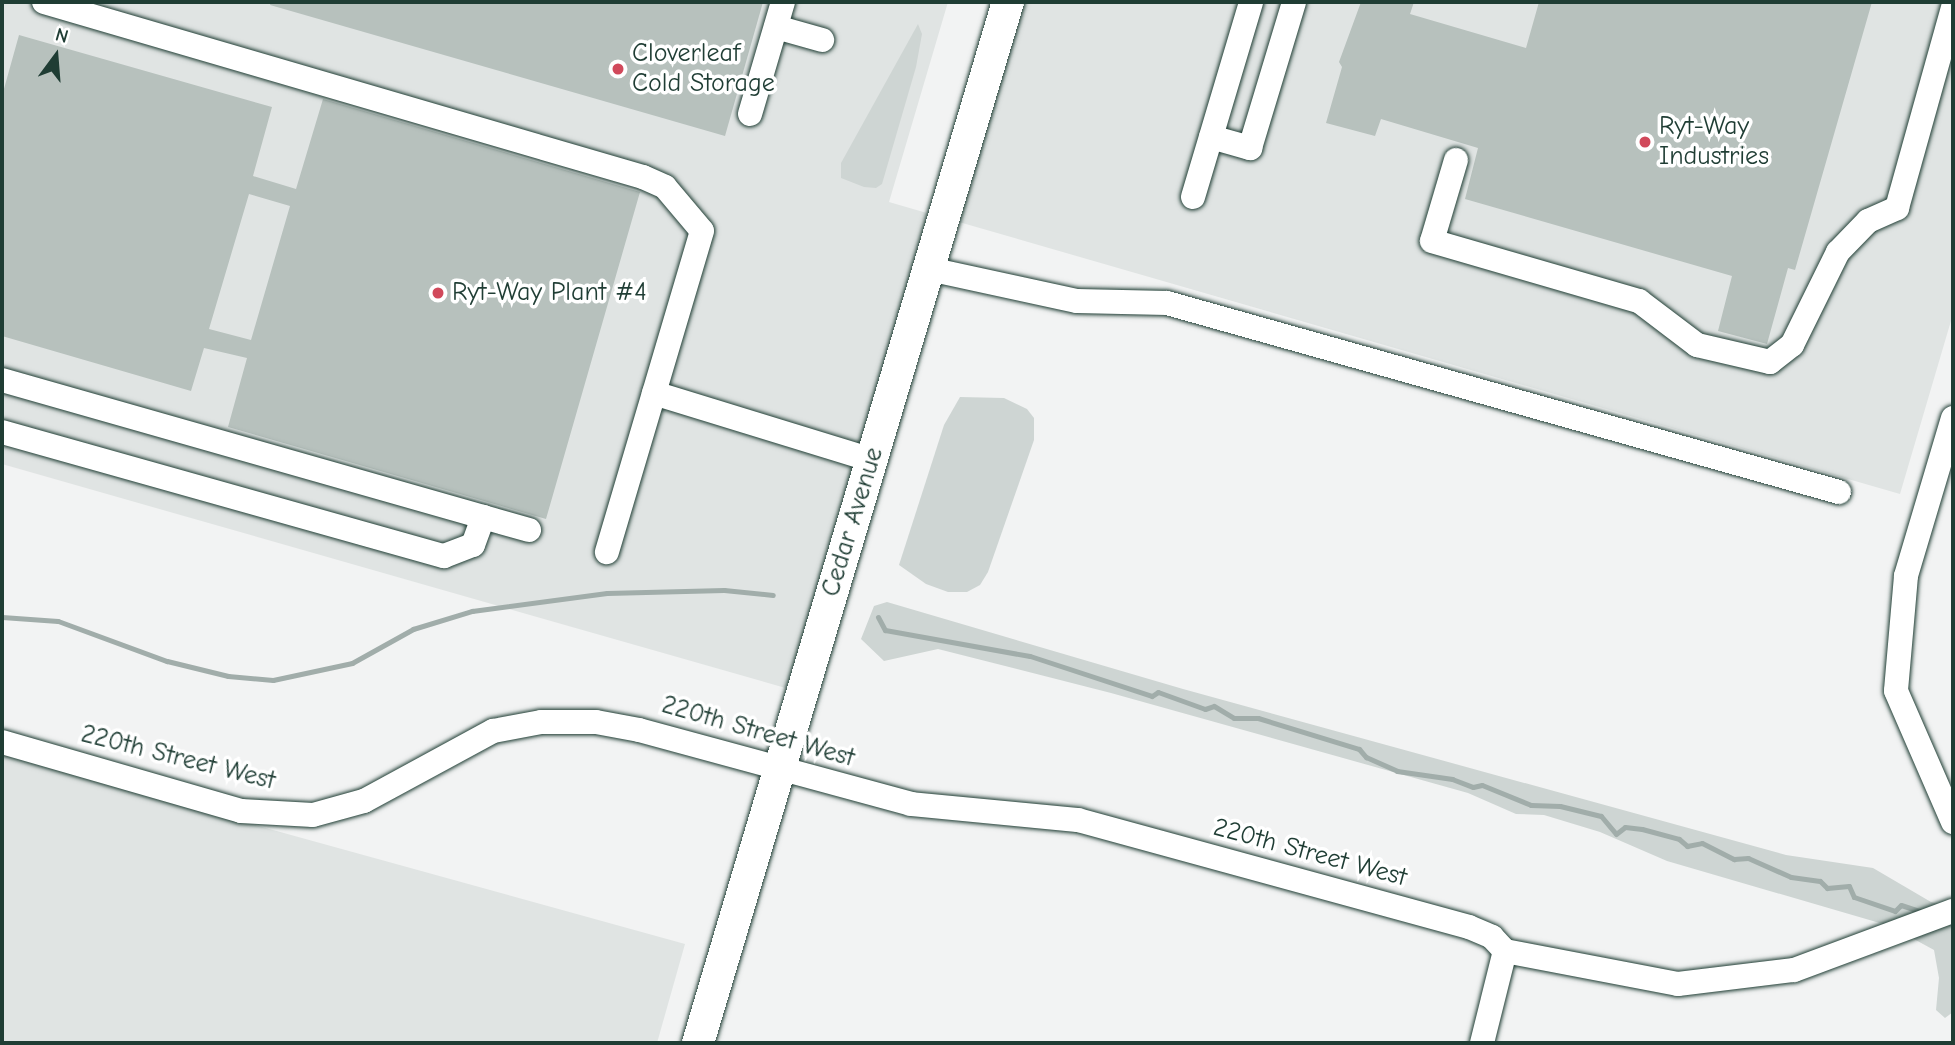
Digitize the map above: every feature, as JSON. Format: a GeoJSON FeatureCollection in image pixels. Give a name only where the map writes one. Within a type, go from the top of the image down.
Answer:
{"type":"FeatureCollection","features":[{"type":"Feature","properties":{"kind":"main road","name":"Cedar Avenue"},"geometry":{"type":"LineString","coordinates":[[698,1043],[1008,2]]}},
{"type":"Feature","properties":{"kind":"street"},"geometry":{"type":"LineString","coordinates":[[44,2],[643,177],[664,187],[702,231],[607,552]]}},
{"type":"Feature","properties":{"kind":"street"},"geometry":{"type":"LineString","coordinates":[[750,114],[783,2]]}},
{"type":"Feature","properties":{"kind":"street"},"geometry":{"type":"LineString","coordinates":[[1193,197],[1251,2]]}},
{"type":"Feature","properties":{"kind":"street"},"geometry":{"type":"LineString","coordinates":[[1211,137],[1250,148],[1294,2]]}},
{"type":"Feature","properties":{"kind":"street"},"geometry":{"type":"LineString","coordinates":[[1456,160],[1432,241],[1639,301],[1698,345],[1770,362],[1792,345],[1838,252],[1868,221],[1897,208],[1953,7]]}},
{"type":"Feature","properties":{"kind":"street"},"geometry":{"type":"LineString","coordinates":[[776,27],[822,40]]}},
{"type":"Feature","properties":{"kind":"street"},"geometry":{"type":"LineString","coordinates":[[929,269],[1077,301],[1167,303],[1839,492]]}},
{"type":"Feature","properties":{"kind":"street"},"geometry":{"type":"LineString","coordinates":[[2,380],[529,530]]}},
{"type":"Feature","properties":{"kind":"street"},"geometry":{"type":"LineString","coordinates":[[654,393],[872,460]]}},
{"type":"Feature","properties":{"kind":"street"},"geometry":{"type":"LineString","coordinates":[[1953,418],[1906,576],[1896,691],[1953,822]]}},
{"type":"Feature","properties":{"kind":"street"},"geometry":{"type":"LineString","coordinates":[[2,432],[444,556],[473,545],[483,517]]}},
{"type":"Feature","properties":{"kind":"street","name":"220th Street West"},"geometry":{"type":"LineString","coordinates":[[2,742],[264,815],[336,810],[411,778],[493,731],[541,722],[596,722],[639,730],[911,804],[1078,820],[1469,927],[1492,937],[1505,951]]}},
{"type":"Feature","properties":{"kind":"street"},"geometry":{"type":"LineString","coordinates":[[1482,1043],[1505,951],[1678,984],[1794,970],[1953,911]]}},
{"type":"Feature","properties":{"kind":"shaded area"},"geometry":{"type":"Polygon","coordinates":[[[2,2],[948,2],[889,202],[944,218],[1009,2],[1953,2],[1953,314],[1900,494],[945,218],[803,693],[2,464],[2,2]]]}},
{"type":"Feature","properties":{"kind":"shaded area"},"geometry":{"type":"Polygon","coordinates":[[[918,24],[922,34],[916,67],[882,184],[876,188],[864,187],[841,178],[841,163],[918,24]]]}},
{"type":"Feature","properties":{"kind":"shaded area"},"geometry":{"type":"Polygon","coordinates":[[[960,397],[1004,398],[1027,409],[1034,418],[1034,440],[988,572],[980,585],[967,592],[948,592],[926,584],[899,565],[944,425],[960,397]]]}},
{"type":"Feature","properties":{"kind":"shaded area"},"geometry":{"type":"Polygon","coordinates":[[[887,602],[1183,689],[1786,855],[1873,868],[1931,902],[1953,908],[1953,1012],[1945,1018],[1936,1010],[1939,978],[1934,950],[1890,926],[1667,861],[1600,832],[1544,815],[1516,814],[1468,793],[1111,693],[938,649],[884,661],[861,639],[874,606],[887,602]]]}},
{"type":"Feature","properties":{"kind":"shaded area"},"geometry":{"type":"Polygon","coordinates":[[[2,755],[685,944],[657,1043],[2,1043],[2,755]]]}},
{"type":"Feature","properties":{"kind":"building","name":"Cloverleaf Cold Storage"},"geometry":{"type":"Polygon","coordinates":[[[271,2],[763,2],[725,136],[270,5],[271,2]]]}},
{"type":"Feature","properties":{"kind":"building","name":"Ryt-Way Industries"},"geometry":{"type":"Polygon","coordinates":[[[1361,2],[1414,2],[1410,14],[1526,48],[1539,2],[1872,2],[1795,270],[1788,268],[1767,344],[1718,331],[1732,276],[1465,199],[1478,148],[1381,119],[1375,136],[1326,123],[1342,67],[1339,62],[1361,2]]]}},
{"type":"Feature","properties":{"kind":"building","name":"Ryt-Way Plant #4"},"geometry":{"type":"Polygon","coordinates":[[[19,35],[272,107],[253,176],[296,189],[323,99],[640,192],[546,519],[228,427],[247,358],[204,348],[191,391],[2,336],[2,96],[19,35]],[[249,194],[209,329],[251,340],[290,206],[249,194]]]}},
{"type":"Feature","properties":{"kind":"waterway"},"geometry":{"type":"LineString","coordinates":[[2,617],[58,621],[167,661],[228,676],[273,680],[352,663],[413,629],[472,611],[607,593],[724,590],[773,595]]}},
{"type":"Feature","properties":{"kind":"waterway"},"geometry":{"type":"LineString","coordinates":[[878,617],[885,630],[1030,656],[1152,696],[1158,692],[1205,709],[1214,706],[1234,718],[1258,718],[1359,749],[1366,757],[1397,771],[1452,779],[1473,787],[1482,785],[1531,805],[1560,806],[1601,816],[1616,834],[1625,827],[1679,839],[1687,846],[1702,843],[1734,859],[1748,858],[1791,877],[1820,881],[1827,888],[1849,886],[1854,897],[1895,911],[1901,905],[1926,913]]}},
{"type":"Feature","properties":{"kind":"place","name":"Cloverleaf Cold Storage"},"geometry":{"type":"Point","coordinates":[618,69]}},
{"type":"Feature","properties":{"kind":"place","name":"Ryt-Way Industries"},"geometry":{"type":"Point","coordinates":[1645,142]}},
{"type":"Feature","properties":{"kind":"place","name":"Ryt-Way Plant #4"},"geometry":{"type":"Point","coordinates":[438,293]}}]}
